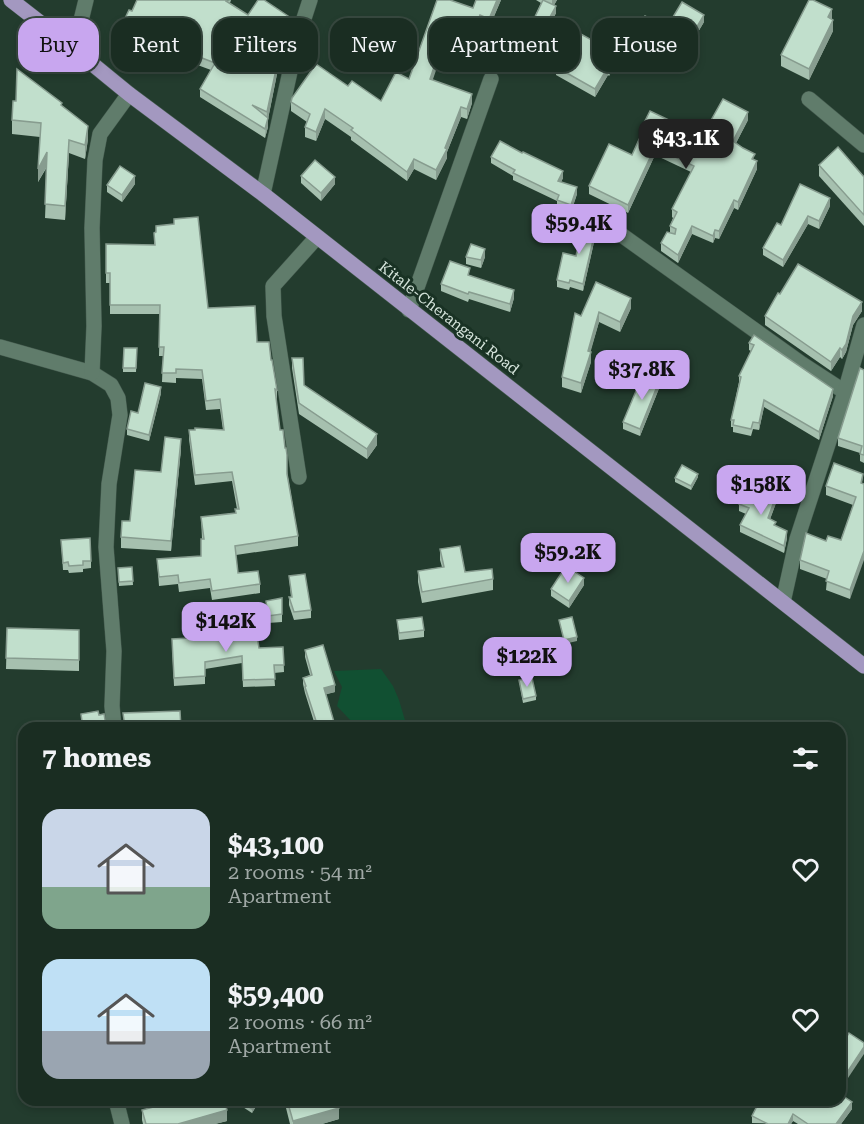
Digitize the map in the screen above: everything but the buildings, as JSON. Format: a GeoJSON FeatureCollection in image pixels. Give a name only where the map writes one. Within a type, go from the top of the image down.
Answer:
{"type":"FeatureCollection","features":[{"type":"Feature","properties":{"kind":"main road","name":"Kitale-Cherangani Road"},"geometry":{"type":"LineString","coordinates":[[11,0],[34,18]]}},
{"type":"Feature","properties":{"kind":"main road","name":"Kitale-Cherangani Road"},"geometry":{"type":"LineString","coordinates":[[99,69],[263,194],[864,666]]}},
{"type":"Feature","properties":{"kind":"street"},"geometry":{"type":"LineString","coordinates":[[82,18],[86,0]]}},
{"type":"Feature","properties":{"kind":"street"},"geometry":{"type":"LineString","coordinates":[[263,194],[297,40],[310,0]]}},
{"type":"Feature","properties":{"kind":"street"},"geometry":{"type":"LineString","coordinates":[[409,310],[490,79]]}},
{"type":"Feature","properties":{"kind":"street"},"geometry":{"type":"LineString","coordinates":[[92,373],[94,326],[92,228],[95,160],[100,134],[129,94]]}},
{"type":"Feature","properties":{"kind":"street"},"geometry":{"type":"LineString","coordinates":[[809,99],[864,145]]}},
{"type":"Feature","properties":{"kind":"street"},"geometry":{"type":"LineString","coordinates":[[602,221],[802,364],[845,392]]}},
{"type":"Feature","properties":{"kind":"street"},"geometry":{"type":"LineString","coordinates":[[299,477],[274,316],[273,286],[317,237]]}},
{"type":"Feature","properties":{"kind":"street"},"geometry":{"type":"LineString","coordinates":[[783,602],[798,539],[864,325]]}},
{"type":"Feature","properties":{"kind":"street"},"geometry":{"type":"LineString","coordinates":[[0,347],[92,373],[111,385],[118,398],[120,415],[109,484],[106,547],[114,651],[113,722]]}},
{"type":"Feature","properties":{"kind":"street"},"geometry":{"type":"LineString","coordinates":[[118,1106],[122,1124]]}},
{"type":"Feature","properties":{"kind":"green space"},"geometry":{"type":"Polygon","coordinates":[[[381,669],[393,686],[406,722],[352,722],[337,706],[342,687],[334,671],[381,669]]]}}]}
